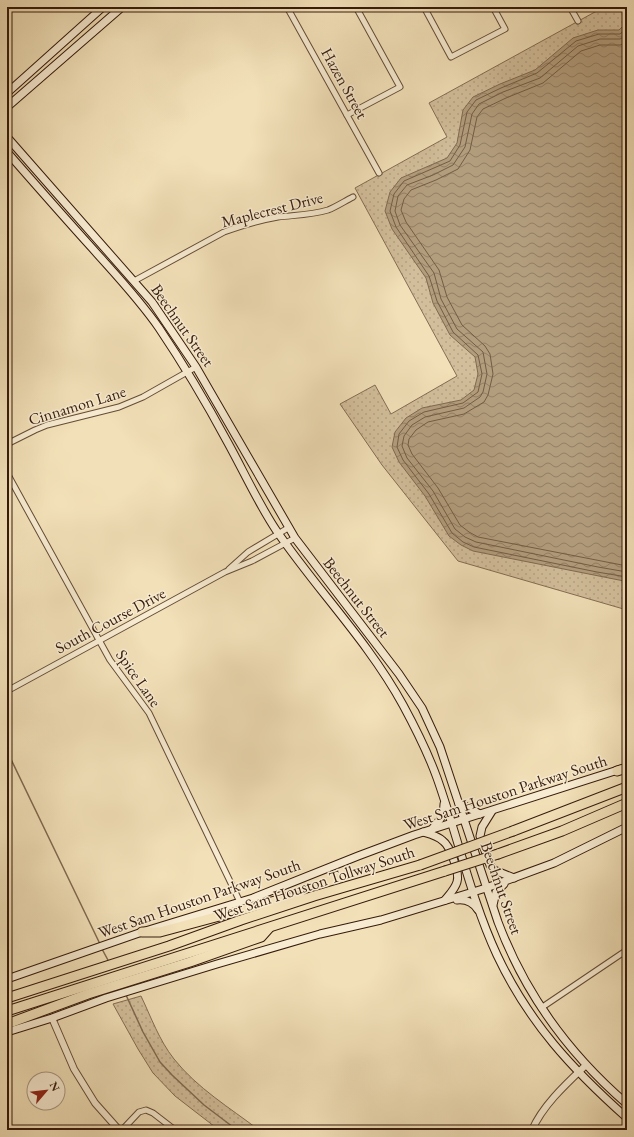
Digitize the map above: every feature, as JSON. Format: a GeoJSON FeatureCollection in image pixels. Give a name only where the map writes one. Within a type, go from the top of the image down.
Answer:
{"type":"FeatureCollection","features":[{"type":"Feature","properties":{"kind":"highway"},"geometry":{"type":"LineString","coordinates":[[617,771],[627,767]]}},
{"type":"Feature","properties":{"kind":"highway","name":"West Sam Houston Tollway South"},"geometry":{"type":"LineString","coordinates":[[7,998],[195,937],[240,920],[314,896],[420,865],[627,787]]}},
{"type":"Feature","properties":{"kind":"highway","name":"West Sam Houston Tollway South"},"geometry":{"type":"LineString","coordinates":[[7,1011],[498,854],[562,831],[627,803]]}},
{"type":"Feature","properties":{"kind":"highway"},"geometry":{"type":"LineString","coordinates":[[142,932],[160,932],[286,898],[314,896]]}},
{"type":"Feature","properties":{"kind":"highway"},"geometry":{"type":"LineString","coordinates":[[7,1024],[105,989],[140,983],[190,962],[260,937],[269,927]]}},
{"type":"Feature","properties":{"kind":"main road"},"geometry":{"type":"LineString","coordinates":[[7,93],[103,7]]}},
{"type":"Feature","properties":{"kind":"main road"},"geometry":{"type":"LineString","coordinates":[[7,107],[122,7]]}},
{"type":"Feature","properties":{"kind":"main road"},"geometry":{"type":"LineString","coordinates":[[50,55],[57,63]]}},
{"type":"Feature","properties":{"kind":"main road","name":"Beechnut Street"},"geometry":{"type":"LineString","coordinates":[[7,136],[152,302],[196,367],[288,528],[406,684],[422,708],[445,759],[486,888],[508,948],[518,969],[541,1008],[561,1036],[586,1065],[627,1104]]}},
{"type":"Feature","properties":{"kind":"main road","name":"Beechnut Street"},"geometry":{"type":"LineString","coordinates":[[7,152],[115,273],[158,328],[187,372],[227,441],[268,518],[286,544],[350,626],[396,691],[425,746],[444,798],[481,914],[496,953],[513,987],[546,1037],[578,1073],[627,1118]]}},
{"type":"Feature","properties":{"kind":"main road"},"geometry":{"type":"LineString","coordinates":[[41,190],[49,184]]}},
{"type":"Feature","properties":{"kind":"main road"},"geometry":{"type":"LineString","coordinates":[[91,247],[99,240]]}},
{"type":"Feature","properties":{"kind":"main road"},"geometry":{"type":"LineString","coordinates":[[115,273],[120,273],[130,283],[134,281]]}},
{"type":"Feature","properties":{"kind":"main road"},"geometry":{"type":"LineString","coordinates":[[227,441],[236,436]]}},
{"type":"Feature","properties":{"kind":"main road"},"geometry":{"type":"LineString","coordinates":[[350,626],[357,619]]}},
{"type":"Feature","properties":{"kind":"main road"},"geometry":{"type":"LineString","coordinates":[[396,691],[406,684]]}},
{"type":"Feature","properties":{"kind":"main road","name":"West Sam Houston Parkway South"},"geometry":{"type":"LineString","coordinates":[[7,979],[92,948],[240,902],[423,832],[617,771]]}},
{"type":"Feature","properties":{"kind":"main road"},"geometry":{"type":"LineString","coordinates":[[431,830],[443,815],[444,798]]}},
{"type":"Feature","properties":{"kind":"main road"},"geometry":{"type":"LineString","coordinates":[[459,803],[480,814]]}},
{"type":"Feature","properties":{"kind":"main road"},"geometry":{"type":"LineString","coordinates":[[492,811],[482,827],[480,836],[490,865],[494,870],[512,879]]}},
{"type":"Feature","properties":{"kind":"main road"},"geometry":{"type":"LineString","coordinates":[[7,1032],[52,1018],[112,996],[140,983],[320,934],[381,920],[486,888],[554,863],[627,827]]}},
{"type":"Feature","properties":{"kind":"main road"},"geometry":{"type":"LineString","coordinates":[[423,832],[442,840],[450,850],[455,864],[458,876],[457,881],[444,900]]}},
{"type":"Feature","properties":{"kind":"main road"},"geometry":{"type":"LineString","coordinates":[[493,907],[496,892],[512,879]]}},
{"type":"Feature","properties":{"kind":"main road"},"geometry":{"type":"LineString","coordinates":[[444,900],[464,900],[472,904],[481,914]]}},
{"type":"Feature","properties":{"kind":"main road"},"geometry":{"type":"LineString","coordinates":[[496,953],[508,948]]}},
{"type":"Feature","properties":{"kind":"main road"},"geometry":{"type":"LineString","coordinates":[[531,1015],[541,1008]]}},
{"type":"Feature","properties":{"kind":"street","name":"Hazen Street"},"geometry":{"type":"LineString","coordinates":[[287,7],[379,173]]}},
{"type":"Feature","properties":{"kind":"street"},"geometry":{"type":"LineString","coordinates":[[347,115],[400,87],[356,7]]}},
{"type":"Feature","properties":{"kind":"street"},"geometry":{"type":"LineString","coordinates":[[424,7],[451,57],[505,29],[493,7]]}},
{"type":"Feature","properties":{"kind":"street"},"geometry":{"type":"LineString","coordinates":[[570,7],[578,21]]}},
{"type":"Feature","properties":{"kind":"street","name":"Maplecrest Drive"},"geometry":{"type":"LineString","coordinates":[[134,281],[204,242],[237,227],[278,217],[303,216],[318,213],[330,209],[353,197]]}},
{"type":"Feature","properties":{"kind":"street","name":"Cinnamon Lane"},"geometry":{"type":"LineString","coordinates":[[7,444],[47,425],[119,407],[143,397],[196,367]]}},
{"type":"Feature","properties":{"kind":"street","name":"Spice Lane"},"geometry":{"type":"LineString","coordinates":[[7,473],[110,660],[149,713],[240,902]]}},
{"type":"Feature","properties":{"kind":"street","name":"South Course Drive"},"geometry":{"type":"LineString","coordinates":[[225,572],[248,552],[288,528]]}},
{"type":"Feature","properties":{"kind":"street","name":"South Course Drive"},"geometry":{"type":"LineString","coordinates":[[7,691],[225,572],[252,561],[295,538]]}},
{"type":"Feature","properties":{"kind":"street"},"geometry":{"type":"LineString","coordinates":[[541,1008],[627,950]]}},
{"type":"Feature","properties":{"kind":"street"},"geometry":{"type":"LineString","coordinates":[[52,1018],[74,1069],[96,1103],[119,1130]]}},
{"type":"Feature","properties":{"kind":"street"},"geometry":{"type":"LineString","coordinates":[[532,1130],[547,1107],[563,1088],[586,1065]]}},
{"type":"Feature","properties":{"kind":"street"},"geometry":{"type":"LineString","coordinates":[[122,1130],[139,1112],[146,1110],[153,1113],[175,1130]]}},
{"type":"Feature","properties":{"kind":"shaded area"},"geometry":{"type":"Polygon","coordinates":[[[604,7],[627,7],[627,610],[458,561],[382,465],[340,404],[375,385],[391,414],[457,376],[355,188],[447,137],[429,103],[604,7]]]}},
{"type":"Feature","properties":{"kind":"shaded area"},"geometry":{"type":"Polygon","coordinates":[[[141,996],[164,1044],[174,1059],[203,1088],[259,1130],[219,1130],[175,1096],[153,1073],[113,1004],[141,996]]]}},
{"type":"Feature","properties":{"kind":"water"},"geometry":{"type":"Polygon","coordinates":[[[627,22],[627,581],[624,581],[473,551],[461,545],[449,536],[425,496],[399,462],[392,447],[395,432],[406,418],[422,408],[461,400],[474,390],[478,374],[475,357],[450,335],[433,303],[426,278],[392,229],[385,211],[390,192],[401,178],[447,158],[457,143],[463,110],[473,97],[535,70],[573,38],[598,30],[619,30],[627,22]]]}},
{"type":"Feature","properties":{"kind":"waterway"},"geometry":{"type":"LineString","coordinates":[[7,751],[100,944]]}},
{"type":"Feature","properties":{"kind":"waterway"},"geometry":{"type":"LineString","coordinates":[[102,949],[109,962]]}},
{"type":"Feature","properties":{"kind":"waterway"},"geometry":{"type":"LineString","coordinates":[[126,995],[143,1032],[160,1062],[204,1105],[237,1130]]}}]}
